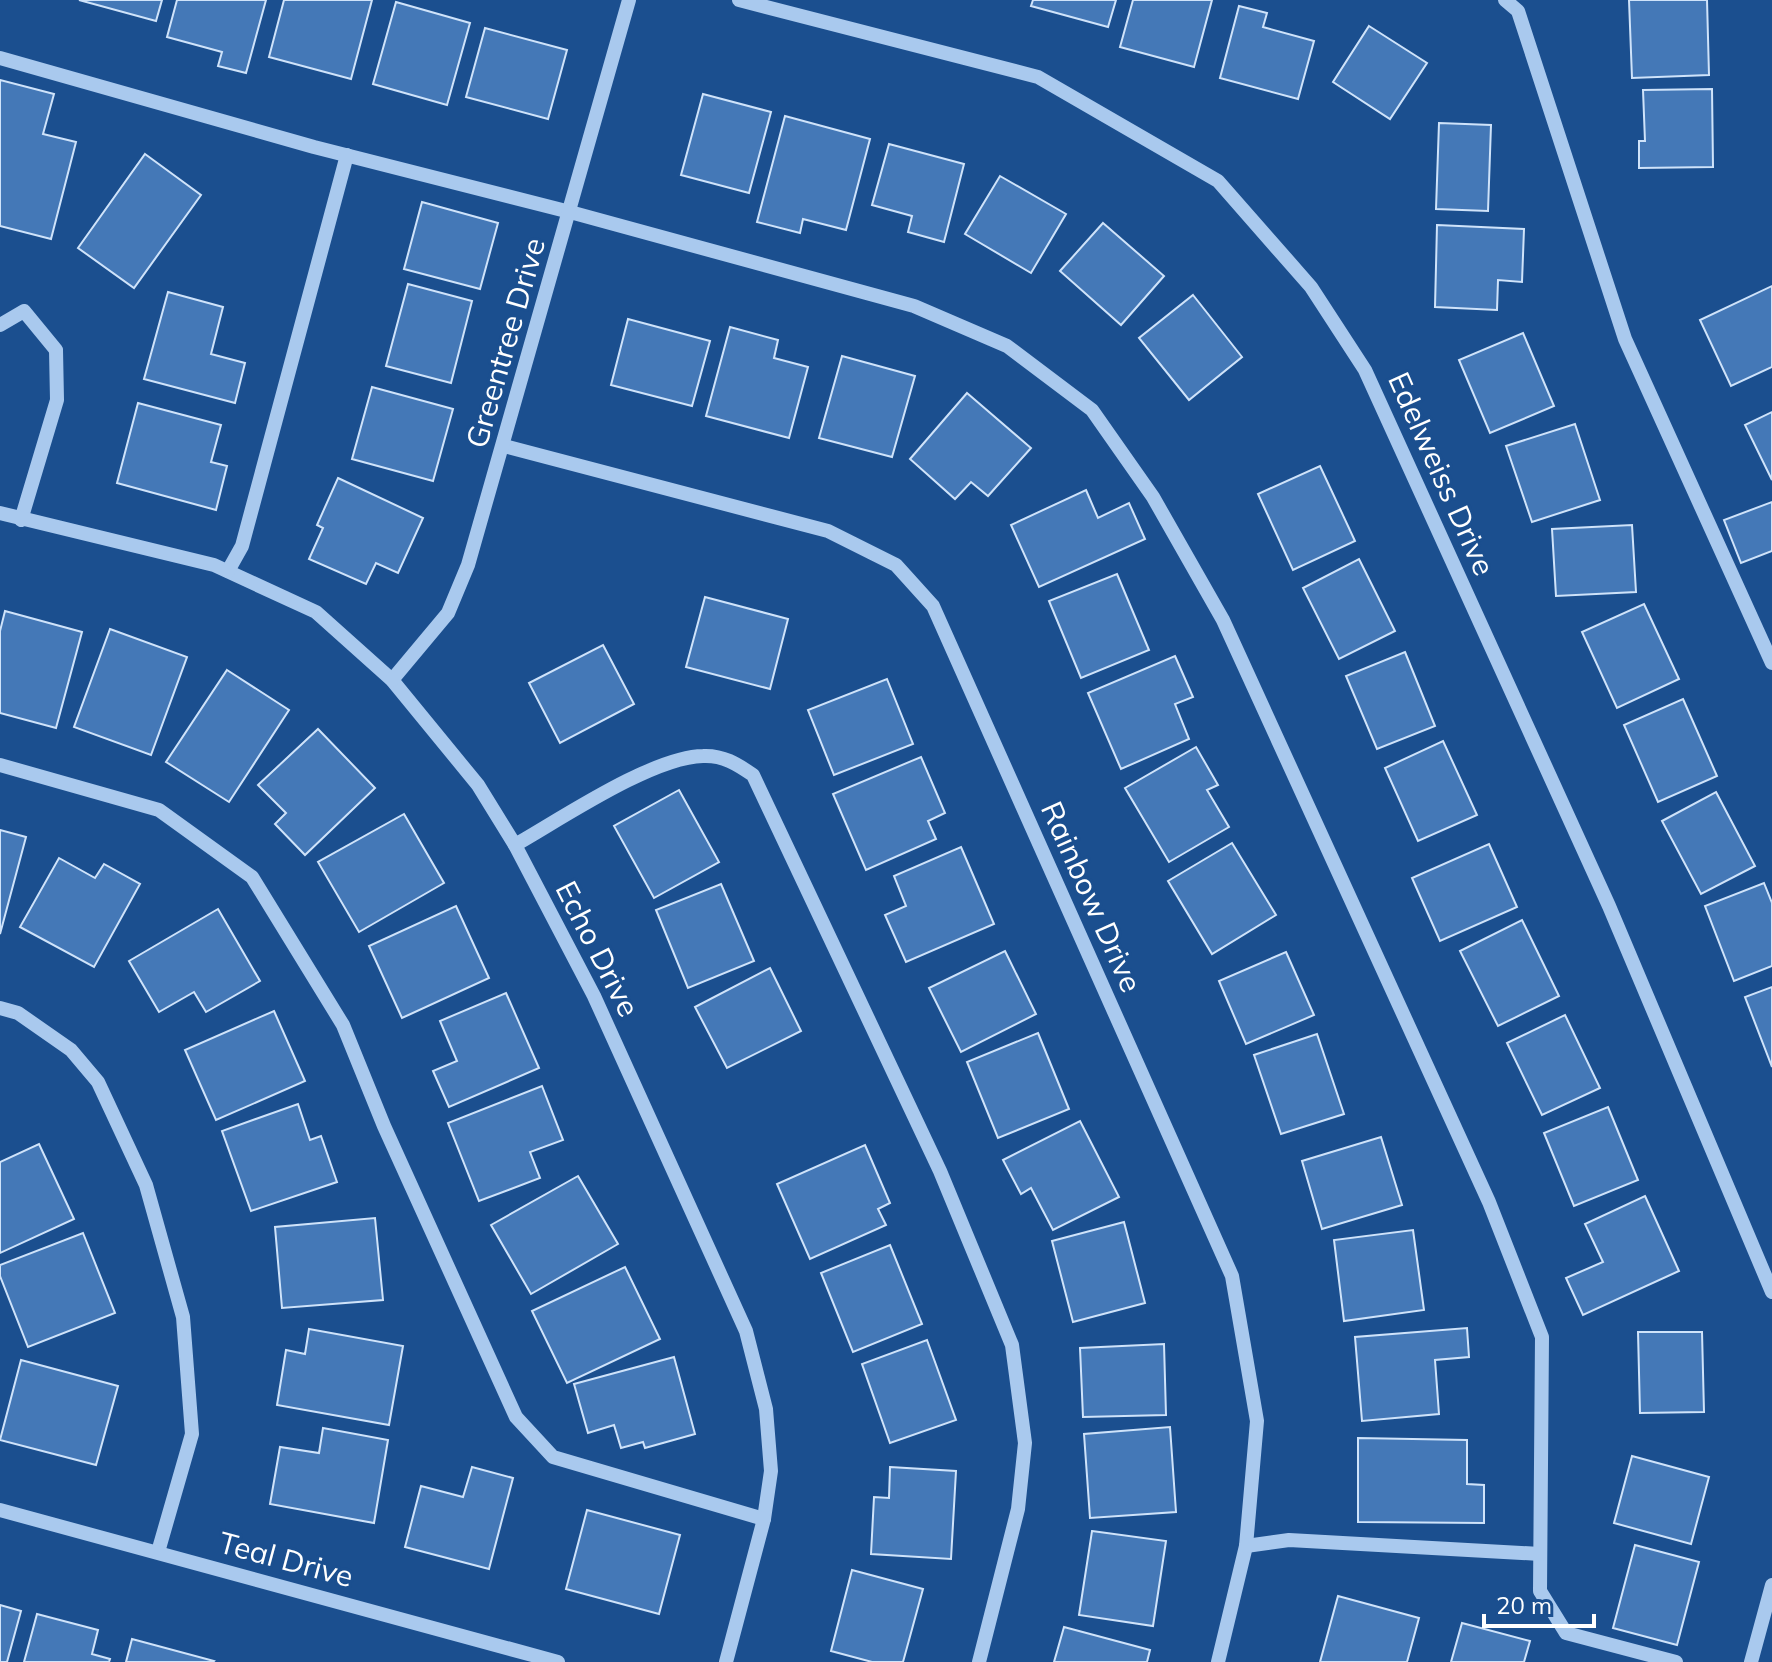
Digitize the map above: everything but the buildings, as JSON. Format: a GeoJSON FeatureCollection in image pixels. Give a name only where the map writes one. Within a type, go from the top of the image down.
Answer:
{"type":"FeatureCollection","features":[{"type":"Feature","properties":{"kind":"street","name":"Greentree Drive"},"geometry":{"type":"LineString","coordinates":[[392,680],[448,613],[468,565],[629,0]]}},
{"type":"Feature","properties":{"kind":"street","name":"Edelweiss Drive"},"geometry":{"type":"LineString","coordinates":[[739,0],[1038,77],[1218,181],[1311,287],[1365,370],[1609,906],[1772,1292]]}},
{"type":"Feature","properties":{"kind":"street"},"geometry":{"type":"LineString","coordinates":[[1505,0],[1518,11],[1625,339],[1772,663]]}},
{"type":"Feature","properties":{"kind":"street"},"geometry":{"type":"LineString","coordinates":[[0,58],[347,155],[914,306],[1007,346],[1092,410],[1153,497],[1223,620],[1489,1202],[1542,1337],[1540,1591],[1566,1633],[1676,1662]]}},
{"type":"Feature","properties":{"kind":"street"},"geometry":{"type":"LineString","coordinates":[[228,571],[242,546],[347,155]]}},
{"type":"Feature","properties":{"kind":"street"},"geometry":{"type":"LineString","coordinates":[[0,325],[24,311],[56,350],[57,400],[21,520]]}},
{"type":"Feature","properties":{"kind":"street","name":"Rainbow Drive"},"geometry":{"type":"LineString","coordinates":[[504,446],[828,531],[896,565],[933,606],[1232,1276],[1257,1421],[1246,1546],[1218,1662]]}},
{"type":"Feature","properties":{"kind":"street","name":"Echo Drive"},"geometry":{"type":"LineString","coordinates":[[0,513],[228,571],[316,612],[392,680],[478,785],[515,845],[594,996],[746,1331],[766,1409],[771,1471],[764,1519],[726,1662]]}},
{"type":"Feature","properties":{"kind":"street"},"geometry":{"type":"LineString","coordinates":[[515,845],[664,763],[703,756],[731,759],[753,775],[940,1171],[1012,1345],[1025,1443],[1018,1509],[979,1662]]}},
{"type":"Feature","properties":{"kind":"street"},"geometry":{"type":"LineString","coordinates":[[0,765],[159,810],[252,877],[343,1025],[384,1126],[516,1417],[553,1457],[764,1519]]}},
{"type":"Feature","properties":{"kind":"street"},"geometry":{"type":"LineString","coordinates":[[0,1008],[18,1013],[71,1050],[98,1082],[146,1185],[183,1317],[192,1434],[158,1552]]}},
{"type":"Feature","properties":{"kind":"street","name":"Teal Drive"},"geometry":{"type":"LineString","coordinates":[[0,1510],[558,1662]]}},
{"type":"Feature","properties":{"kind":"street"},"geometry":{"type":"LineString","coordinates":[[1246,1546],[1289,1540],[1540,1554]]}},
{"type":"Feature","properties":{"kind":"street"},"geometry":{"type":"LineString","coordinates":[[1751,1662],[1766,1632],[1772,1585]]}}]}
